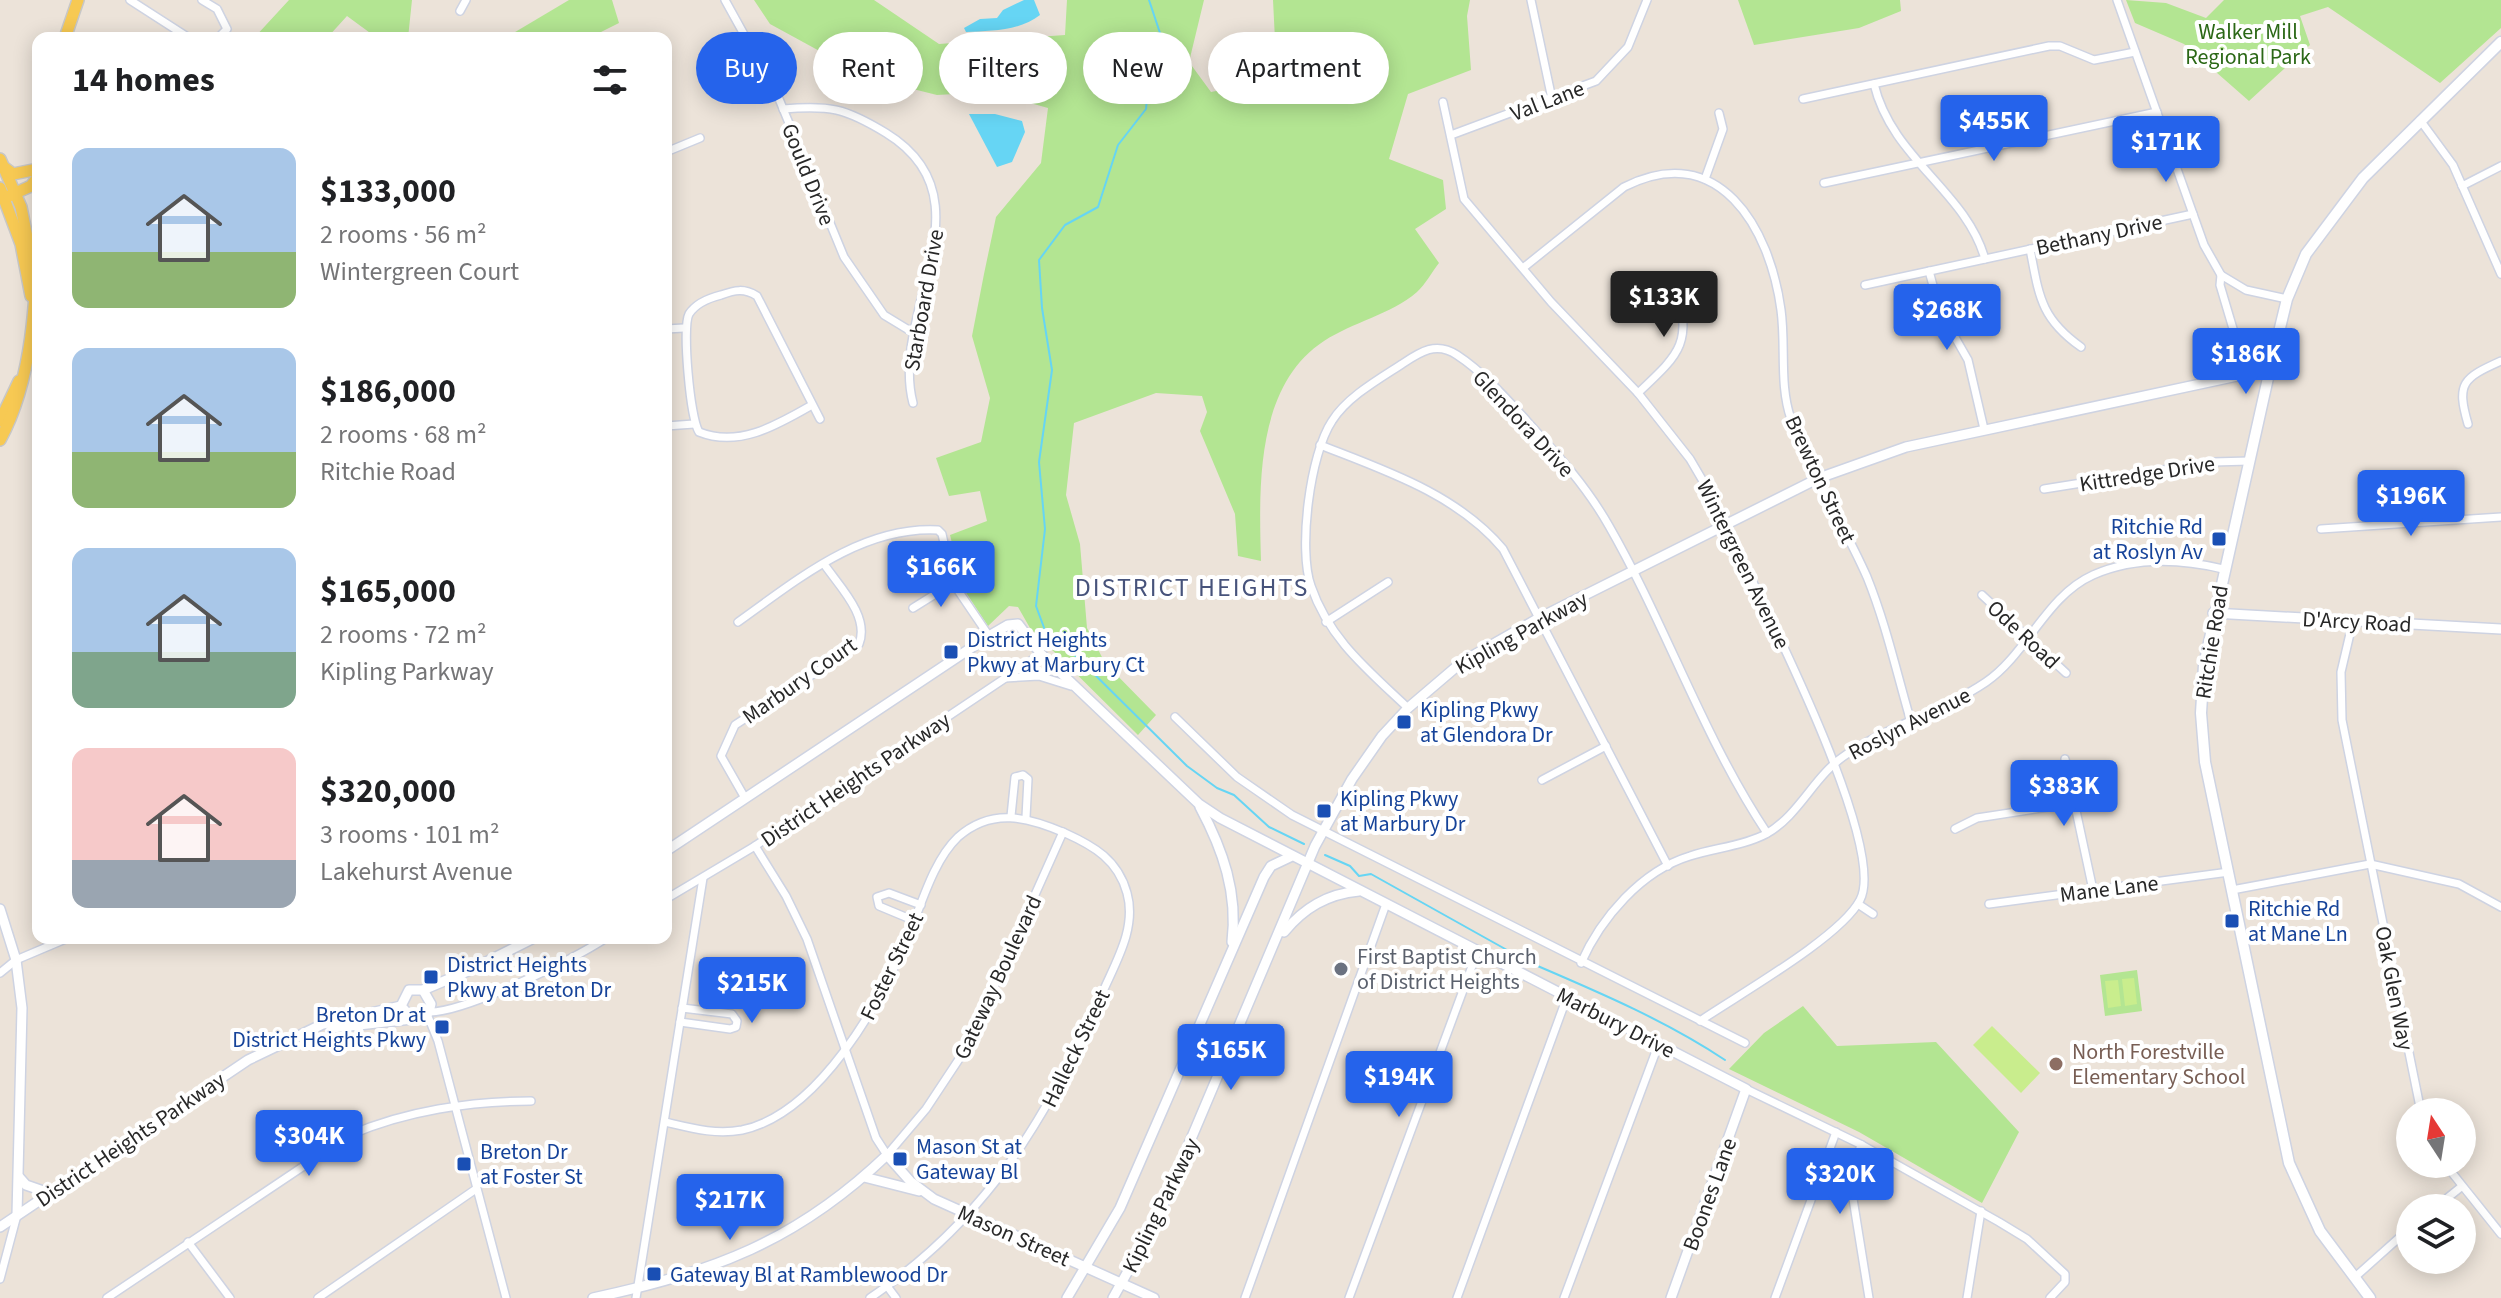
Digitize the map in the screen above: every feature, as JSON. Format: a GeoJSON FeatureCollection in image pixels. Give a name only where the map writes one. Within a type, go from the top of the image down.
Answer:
{"type":"FeatureCollection","features":[{"type":"Feature","properties":{"kind":"main road"},"geometry":{"type":"LineString","coordinates":[[67,32],[78,0]]}},
{"type":"Feature","properties":{"kind":"main road","name":"Ritchie Road"},"geometry":{"type":"LineString","coordinates":[[2370,1298],[2313,1219],[2289,1163],[2201,730],[2202,685],[2213,613],[2270,369],[2287,299],[2306,254],[2321,229],[2363,178],[2501,42]]}},
{"type":"Feature","properties":{"kind":"main road"},"geometry":{"type":"LineString","coordinates":[[2,164],[13,174],[32,170]]}},
{"type":"Feature","properties":{"kind":"main road"},"geometry":{"type":"LineString","coordinates":[[2,164],[7,193],[29,241],[32,274]]}},
{"type":"Feature","properties":{"kind":"main road"},"geometry":{"type":"LineString","coordinates":[[7,193],[32,185]]}},
{"type":"Feature","properties":{"kind":"main road"},"geometry":{"type":"LineString","coordinates":[[0,440],[19,399],[32,310]]}},
{"type":"Feature","properties":{"kind":"main road"},"geometry":{"type":"LineString","coordinates":[[0,421],[22,377]]}},
{"type":"Feature","properties":{"kind":"street"},"geometry":{"type":"LineString","coordinates":[[130,0],[180,32]]}},
{"type":"Feature","properties":{"kind":"street"},"geometry":{"type":"LineString","coordinates":[[202,0],[224,18],[227,29],[224,32]]}},
{"type":"Feature","properties":{"kind":"street"},"geometry":{"type":"LineString","coordinates":[[460,11],[466,0]]}},
{"type":"Feature","properties":{"kind":"street","name":"Gould Drive"},"geometry":{"type":"LineString","coordinates":[[725,0],[783,109],[844,257],[884,315],[912,332]]}},
{"type":"Feature","properties":{"kind":"street"},"geometry":{"type":"LineString","coordinates":[[1531,0],[1552,99]]}},
{"type":"Feature","properties":{"kind":"street","name":"Val Lane"},"geometry":{"type":"LineString","coordinates":[[1451,135],[1552,99],[1608,72],[1634,35],[1647,0]]}},
{"type":"Feature","properties":{"kind":"street"},"geometry":{"type":"LineString","coordinates":[[2117,0],[2210,257],[2221,275],[2246,290],[2287,299]]}},
{"type":"Feature","properties":{"kind":"street"},"geometry":{"type":"LineString","coordinates":[[1803,99],[2049,46],[2060,46],[2094,60],[2135,52]]}},
{"type":"Feature","properties":{"kind":"street"},"geometry":{"type":"LineString","coordinates":[[1874,84],[1886,122],[1972,227],[1985,259]]}},
{"type":"Feature","properties":{"kind":"street","name":"Wintergreen Avenue"},"geometry":{"type":"LineString","coordinates":[[1443,102],[1464,199],[1638,393],[1690,459],[1725,526],[1803,684],[1834,764],[1865,868],[1865,889],[1858,904]]}},
{"type":"Feature","properties":{"kind":"street","name":"Starboard Drive"},"geometry":{"type":"LineString","coordinates":[[783,109],[828,106],[900,142],[922,165],[935,196],[938,232],[912,332],[908,382],[913,403]]}},
{"type":"Feature","properties":{"kind":"street"},"geometry":{"type":"LineString","coordinates":[[1824,183],[2157,112]]}},
{"type":"Feature","properties":{"kind":"street"},"geometry":{"type":"LineString","coordinates":[[1523,268],[1627,185],[1667,175],[1705,179],[1723,129],[1719,113]]}},
{"type":"Feature","properties":{"kind":"street"},"geometry":{"type":"LineString","coordinates":[[2420,120],[2442,145],[2498,260],[2501,274]]}},
{"type":"Feature","properties":{"kind":"street"},"geometry":{"type":"LineString","coordinates":[[672,150],[700,138]]}},
{"type":"Feature","properties":{"kind":"street"},"geometry":{"type":"LineString","coordinates":[[2462,186],[2501,166]]}},
{"type":"Feature","properties":{"kind":"street","name":"Brewton Street"},"geometry":{"type":"LineString","coordinates":[[1705,179],[1742,206],[1761,239],[1781,306],[1789,413],[1873,592],[1911,722]]}},
{"type":"Feature","properties":{"kind":"street","name":"Bethany Drive"},"geometry":{"type":"LineString","coordinates":[[1865,285],[2193,214]]}},
{"type":"Feature","properties":{"kind":"street"},"geometry":{"type":"LineString","coordinates":[[2030,249],[2044,311],[2056,327],[2081,347]]}},
{"type":"Feature","properties":{"kind":"street"},"geometry":{"type":"LineString","coordinates":[[1929,271],[1940,311],[1968,360],[1984,429]]}},
{"type":"Feature","properties":{"kind":"street"},"geometry":{"type":"LineString","coordinates":[[2221,275],[2220,285],[2242,359]]}},
{"type":"Feature","properties":{"kind":"street"},"geometry":{"type":"LineString","coordinates":[[1638,393],[1667,366],[1686,330],[1677,282]]}},
{"type":"Feature","properties":{"kind":"street"},"geometry":{"type":"LineString","coordinates":[[812,405],[750,435],[706,435],[694,424],[684,328],[690,312],[703,301],[743,289],[760,299],[820,419]]}},
{"type":"Feature","properties":{"kind":"street"},"geometry":{"type":"LineString","coordinates":[[672,329],[684,328]]}},
{"type":"Feature","properties":{"kind":"street","name":"Glendora Drive"},"geometry":{"type":"LineString","coordinates":[[1408,708],[1351,654],[1326,622],[1311,586],[1305,550],[1320,445],[1332,420],[1352,400],[1419,353],[1431,348],[1445,349],[1468,364],[1501,393],[1556,452],[1609,526],[1716,744],[1767,833]]}},
{"type":"Feature","properties":{"kind":"street"},"geometry":{"type":"LineString","coordinates":[[2468,424],[2461,398],[2464,384],[2472,375],[2501,361]]}},
{"type":"Feature","properties":{"kind":"street","name":"Kipling Parkway"},"geometry":{"type":"LineString","coordinates":[[1113,1298],[1158,1217],[1324,832],[1364,761],[1408,708],[1462,662],[1539,618],[1819,478],[1887,452],[2270,369]]}},
{"type":"Feature","properties":{"kind":"street"},"geometry":{"type":"LineString","coordinates":[[672,426],[694,424]]}},
{"type":"Feature","properties":{"kind":"street"},"geometry":{"type":"LineString","coordinates":[[1320,445],[1420,487],[1489,533],[1509,558],[1668,866]]}},
{"type":"Feature","properties":{"kind":"street","name":"Kittredge Drive"},"geometry":{"type":"LineString","coordinates":[[2044,489],[2213,462],[2249,461]]}},
{"type":"Feature","properties":{"kind":"street"},"geometry":{"type":"LineString","coordinates":[[2321,529],[2501,517]]}},
{"type":"Feature","properties":{"kind":"street"},"geometry":{"type":"LineString","coordinates":[[738,622],[864,540],[938,530],[942,534],[953,583],[989,636]]}},
{"type":"Feature","properties":{"kind":"street","name":"Roslyn Avenue"},"geometry":{"type":"LineString","coordinates":[[1581,963],[1598,931],[1617,906],[1668,866],[1684,857],[1767,833],[1791,814],[1834,764],[1863,744],[1911,722],[1996,674],[2075,586],[2103,571],[2172,560],[2223,569]]}},
{"type":"Feature","properties":{"kind":"street","name":"Marbury Court"},"geometry":{"type":"LineString","coordinates":[[745,798],[721,756],[733,727],[859,644],[863,635],[858,614],[824,564]]}},
{"type":"Feature","properties":{"kind":"street"},"geometry":{"type":"LineString","coordinates":[[1326,622],[1388,582]]}},
{"type":"Feature","properties":{"kind":"street"},"geometry":{"type":"LineString","coordinates":[[913,608],[953,583]]}},
{"type":"Feature","properties":{"kind":"street","name":"Ode Road"},"geometry":{"type":"LineString","coordinates":[[1982,595],[2030,636],[2066,673]]}},
{"type":"Feature","properties":{"kind":"street","name":"D'Arcy Road"},"geometry":{"type":"LineString","coordinates":[[2213,613],[2501,629]]}},
{"type":"Feature","properties":{"kind":"street","name":"Oak Glen Way"},"geometry":{"type":"LineString","coordinates":[[2353,621],[2342,660],[2340,700],[2418,1098]]}},
{"type":"Feature","properties":{"kind":"street","name":"District Heights Parkway"},"geometry":{"type":"LineString","coordinates":[[672,847],[989,636],[1012,624]]}},
{"type":"Feature","properties":{"kind":"street","name":"Marbury Drive"},"geometry":{"type":"LineString","coordinates":[[1012,624],[1023,629],[1041,654],[1199,804],[1290,857],[1862,1145],[1981,1211],[2027,1239],[2065,1274],[2065,1282],[2050,1298]]}},
{"type":"Feature","properties":{"kind":"street","name":"District Heights Parkway"},"geometry":{"type":"LineString","coordinates":[[672,896],[755,846],[1041,654]]}},
{"type":"Feature","properties":{"kind":"street","name":"Marbury Drive"},"geometry":{"type":"LineString","coordinates":[[1003,678],[1030,676],[1059,680],[1090,698]]}},
{"type":"Feature","properties":{"kind":"street","name":"Marbury Drive"},"geometry":{"type":"LineString","coordinates":[[1175,717],[1237,777],[1324,832],[1745,1043]]}},
{"type":"Feature","properties":{"kind":"street"},"geometry":{"type":"LineString","coordinates":[[1542,780],[1606,746]]}},
{"type":"Feature","properties":{"kind":"street"},"geometry":{"type":"LineString","coordinates":[[2065,759],[2093,890]]}},
{"type":"Feature","properties":{"kind":"street"},"geometry":{"type":"LineString","coordinates":[[1011,816],[1015,777],[1023,775],[1028,779],[1026,817]]}},
{"type":"Feature","properties":{"kind":"street"},"geometry":{"type":"LineString","coordinates":[[1955,829],[1977,818],[2074,803]]}},
{"type":"Feature","properties":{"kind":"street"},"geometry":{"type":"LineString","coordinates":[[1199,804],[1221,851],[1230,883],[1234,921],[1230,954]]}},
{"type":"Feature","properties":{"kind":"street","name":"Foster Street"},"geometry":{"type":"LineString","coordinates":[[665,1122],[715,1132],[754,1126],[808,1090],[845,1049],[883,991],[944,855],[957,839],[979,824],[1011,816],[1026,817],[1063,832]]}},
{"type":"Feature","properties":{"kind":"street","name":"Gateway Boulevard"},"geometry":{"type":"LineString","coordinates":[[593,1298],[636,1293],[757,1248],[816,1214],[887,1155],[933,1100],[967,1047],[1063,832]]}},
{"type":"Feature","properties":{"kind":"street","name":"Halleck Street"},"geometry":{"type":"LineString","coordinates":[[870,1298],[968,1216],[1019,1153],[1056,1093],[1130,924],[1128,896],[1117,869],[1097,848],[1063,832]]}},
{"type":"Feature","properties":{"kind":"street","name":"Mason Street"},"geometry":{"type":"LineString","coordinates":[[755,846],[799,919],[876,1138],[887,1155],[922,1192],[968,1216],[1154,1298]]}},
{"type":"Feature","properties":{"kind":"street","name":"Kipling Parkway"},"geometry":{"type":"LineString","coordinates":[[1067,1298],[1088,1268],[1120,1208],[1269,869],[1290,857]]}},
{"type":"Feature","properties":{"kind":"street"},"geometry":{"type":"LineString","coordinates":[[2232,890],[2370,864],[2459,884],[2501,907]]}},
{"type":"Feature","properties":{"kind":"street","name":"Mane Lane"},"geometry":{"type":"LineString","coordinates":[[1989,904],[2229,872]]}},
{"type":"Feature","properties":{"kind":"street"},"geometry":{"type":"LineString","coordinates":[[636,1293],[703,878]]}},
{"type":"Feature","properties":{"kind":"street"},"geometry":{"type":"LineString","coordinates":[[1277,941],[1310,907],[1337,895],[1359,891]]}},
{"type":"Feature","properties":{"kind":"street"},"geometry":{"type":"LineString","coordinates":[[915,921],[879,906],[877,897],[889,893],[921,905]]}},
{"type":"Feature","properties":{"kind":"street"},"geometry":{"type":"LineString","coordinates":[[1245,1298],[1386,904]]}},
{"type":"Feature","properties":{"kind":"street"},"geometry":{"type":"LineString","coordinates":[[1700,1021],[1818,940],[1858,904],[1873,914]]}},
{"type":"Feature","properties":{"kind":"street"},"geometry":{"type":"LineString","coordinates":[[0,909],[16,960],[22,1008],[17,1215],[0,1279]]}},
{"type":"Feature","properties":{"kind":"street"},"geometry":{"type":"LineString","coordinates":[[0,973],[16,960],[54,944]]}},
{"type":"Feature","properties":{"kind":"street"},"geometry":{"type":"LineString","coordinates":[[523,944],[488,963],[423,990],[409,990],[401,1006],[412,1018],[444,1012],[569,960],[596,944]]}},
{"type":"Feature","properties":{"kind":"street"},"geometry":{"type":"LineString","coordinates":[[1349,1298],[1478,950]]}},
{"type":"Feature","properties":{"kind":"street"},"geometry":{"type":"LineString","coordinates":[[423,990],[431,1000],[428,1013],[506,1298]]}},
{"type":"Feature","properties":{"kind":"street"},"geometry":{"type":"LineString","coordinates":[[1457,1298],[1567,997]]}},
{"type":"Feature","properties":{"kind":"street","name":"District Heights Parkway"},"geometry":{"type":"LineString","coordinates":[[0,1227],[225,1074],[323,1024],[401,1006]]}},
{"type":"Feature","properties":{"kind":"street"},"geometry":{"type":"LineString","coordinates":[[680,1022],[730,1029],[736,1027],[737,1021],[732,1014],[682,1008]]}},
{"type":"Feature","properties":{"kind":"street","name":"District Heights Parkway"},"geometry":{"type":"LineString","coordinates":[[305,1033],[412,1018]]}},
{"type":"Feature","properties":{"kind":"street"},"geometry":{"type":"LineString","coordinates":[[1564,1298],[1659,1043]]}},
{"type":"Feature","properties":{"kind":"street","name":"Boones Lane"},"geometry":{"type":"LineString","coordinates":[[1671,1298],[1746,1089]]}},
{"type":"Feature","properties":{"kind":"street"},"geometry":{"type":"LineString","coordinates":[[107,1298],[339,1140],[384,1122],[455,1107],[493,1101],[531,1101]]}},
{"type":"Feature","properties":{"kind":"street"},"geometry":{"type":"LineString","coordinates":[[1775,1298],[1836,1132]]}},
{"type":"Feature","properties":{"kind":"street"},"geometry":{"type":"LineString","coordinates":[[1862,1145],[1849,1174],[1869,1298]]}},
{"type":"Feature","properties":{"kind":"street"},"geometry":{"type":"LineString","coordinates":[[19,1177],[26,1185],[49,1193]]}},
{"type":"Feature","properties":{"kind":"street"},"geometry":{"type":"LineString","coordinates":[[864,1177],[922,1192]]}},
{"type":"Feature","properties":{"kind":"street"},"geometry":{"type":"LineString","coordinates":[[2455,1178],[2501,1234]]}},
{"type":"Feature","properties":{"kind":"street"},"geometry":{"type":"LineString","coordinates":[[2452,1194],[2461,1187]]}},
{"type":"Feature","properties":{"kind":"street"},"geometry":{"type":"LineString","coordinates":[[318,1298],[476,1189]]}},
{"type":"Feature","properties":{"kind":"street"},"geometry":{"type":"LineString","coordinates":[[1967,1298],[1981,1211]]}},
{"type":"Feature","properties":{"kind":"street"},"geometry":{"type":"LineString","coordinates":[[2354,1278],[2396,1240]]}},
{"type":"Feature","properties":{"kind":"street"},"geometry":{"type":"LineString","coordinates":[[188,1242],[230,1298]]}},
{"type":"Feature","properties":{"kind":"street"},"geometry":{"type":"LineString","coordinates":[[887,1286],[896,1298]]}},
{"type":"Feature","properties":{"kind":"green space"},"geometry":{"type":"Polygon","coordinates":[[[289,0],[412,0],[409,32],[369,32],[347,16],[332,32],[260,32],[289,0]]]}},
{"type":"Feature","properties":{"kind":"green space"},"geometry":{"type":"Polygon","coordinates":[[[569,0],[612,0],[619,23],[601,32],[515,32],[569,0]]]}},
{"type":"Feature","properties":{"kind":"green space"},"geometry":{"type":"Polygon","coordinates":[[[754,0],[874,0],[921,32],[813,32],[813,47],[797,39],[797,32],[785,32],[770,24],[754,0]]]}},
{"type":"Feature","properties":{"kind":"green space"},"geometry":{"type":"Polygon","coordinates":[[[1067,0],[1204,0],[1192,50],[1192,32],[1083,32],[1083,104],[1192,104],[1192,66],[1208,88],[1208,104],[1389,104],[1389,32],[1275,32],[1273,0],[1470,0],[1467,16],[1471,70],[1408,94],[1389,159],[1443,180],[1446,209],[1415,229],[1439,263],[1420,289],[1406,300],[1324,341],[1301,360],[1285,384],[1273,411],[1266,440],[1260,502],[1261,561],[1238,556],[1235,514],[1200,431],[1207,412],[1202,396],[1156,393],[1074,423],[1066,495],[1080,544],[1087,628],[1105,663],[1156,715],[1138,735],[1030,628],[1018,607],[1009,606],[988,626],[963,588],[950,535],[987,521],[980,491],[949,496],[936,458],[981,442],[990,398],[972,336],[984,274],[996,217],[1041,163],[1048,108],[1034,104],[1067,104],[1067,0]]]}},
{"type":"Feature","properties":{"kind":"green space"},"geometry":{"type":"Polygon","coordinates":[[[1738,0],[1900,0],[1901,11],[1859,28],[1754,45],[1738,0]]]}},
{"type":"Feature","properties":{"kind":"green space","name":"Walker Mill Regional Park"},"geometry":{"type":"Polygon","coordinates":[[[2126,0],[2166,3],[2206,18],[2224,0],[2501,0],[2501,28],[2440,83],[2328,7],[2300,16],[2310,45],[2249,101],[2184,44],[2135,23],[2126,0]]]}},
{"type":"Feature","properties":{"kind":"green space"},"geometry":{"type":"Polygon","coordinates":[[[923,33],[939,44],[937,95],[923,92],[923,33]]]}},
{"type":"Feature","properties":{"kind":"green space"},"geometry":{"type":"Polygon","coordinates":[[[2137,970],[2142,1011],[2105,1016],[2100,975],[2137,970]]]}},
{"type":"Feature","properties":{"kind":"green space"},"geometry":{"type":"Polygon","coordinates":[[[2134,978],[2137,1004],[2125,1006],[2122,979],[2134,978]]]}},
{"type":"Feature","properties":{"kind":"green space"},"geometry":{"type":"Polygon","coordinates":[[[2118,980],[2121,1006],[2108,1008],[2105,981],[2118,980]]]}},
{"type":"Feature","properties":{"kind":"green space"},"geometry":{"type":"Polygon","coordinates":[[[1803,1006],[1837,1046],[1936,1042],[2019,1132],[1982,1203],[1859,1132],[1729,1069],[1764,1033],[1803,1006]]]}},
{"type":"Feature","properties":{"kind":"green space"},"geometry":{"type":"Polygon","coordinates":[[[1992,1026],[2040,1073],[2021,1093],[1973,1045],[1992,1026]]]}},
{"type":"Feature","properties":{"kind":"water"},"geometry":{"type":"Polygon","coordinates":[[[1024,0],[1034,0],[1040,15],[1014,27],[966,32],[964,28],[980,19],[997,18],[1003,10],[1024,0]]]}},
{"type":"Feature","properties":{"kind":"water"},"geometry":{"type":"Polygon","coordinates":[[[969,114],[995,114],[1022,121],[1025,132],[1012,162],[997,167],[969,114]]]}},
{"type":"Feature","properties":{"kind":"waterway"},"geometry":{"type":"LineString","coordinates":[[1149,0],[1161,36],[1151,53],[1146,109],[1118,145],[1098,207],[1065,225],[1039,260],[1042,308],[1052,370],[1039,462],[1045,529],[1036,606],[1046,633],[1077,657],[1187,766],[1217,788],[1234,795],[1269,827],[1304,844]]}},
{"type":"Feature","properties":{"kind":"waterway"},"geometry":{"type":"LineString","coordinates":[[1325,855],[1350,866],[1359,876],[1371,874],[1536,965],[1658,1021],[1725,1060]]}},
{"type":"Feature","properties":{"kind":"place","name":"Ritchie Rd at Roslyn Av"},"geometry":{"type":"Point","coordinates":[2219,539]}},
{"type":"Feature","properties":{"kind":"place","name":"District Heights Pkwy at Marbury Ct"},"geometry":{"type":"Point","coordinates":[951,652]}},
{"type":"Feature","properties":{"kind":"place","name":"Kipling Pkwy at Glendora Dr"},"geometry":{"type":"Point","coordinates":[1404,722]}},
{"type":"Feature","properties":{"kind":"place","name":"Kipling Pkwy at Marbury Dr"},"geometry":{"type":"Point","coordinates":[1324,811]}},
{"type":"Feature","properties":{"kind":"place","name":"Ritchie Rd at Mane Ln"},"geometry":{"type":"Point","coordinates":[2232,921]}},
{"type":"Feature","properties":{"kind":"place","name":"First Baptist Church of District Heights"},"geometry":{"type":"Point","coordinates":[1341,969]}},
{"type":"Feature","properties":{"kind":"place","name":"District Heights Pkwy at Breton Dr"},"geometry":{"type":"Point","coordinates":[431,977]}},
{"type":"Feature","properties":{"kind":"place","name":"Breton Dr at District Heights Pkwy"},"geometry":{"type":"Point","coordinates":[442,1027]}},
{"type":"Feature","properties":{"kind":"place","name":"North Forestville Elementary School"},"geometry":{"type":"Point","coordinates":[2056,1064]}},
{"type":"Feature","properties":{"kind":"place","name":"Mason St at Gateway Bl"},"geometry":{"type":"Point","coordinates":[900,1159]}},
{"type":"Feature","properties":{"kind":"place","name":"Breton Dr at Foster St"},"geometry":{"type":"Point","coordinates":[464,1164]}},
{"type":"Feature","properties":{"kind":"place","name":"Gateway Bl at Ramblewood Dr"},"geometry":{"type":"Point","coordinates":[654,1274]}},
{"type":"Feature","properties":{"kind":"district","name":"DISTRICT HEIGHTS"},"geometry":{"type":"Point","coordinates":[1192,587]}}]}
